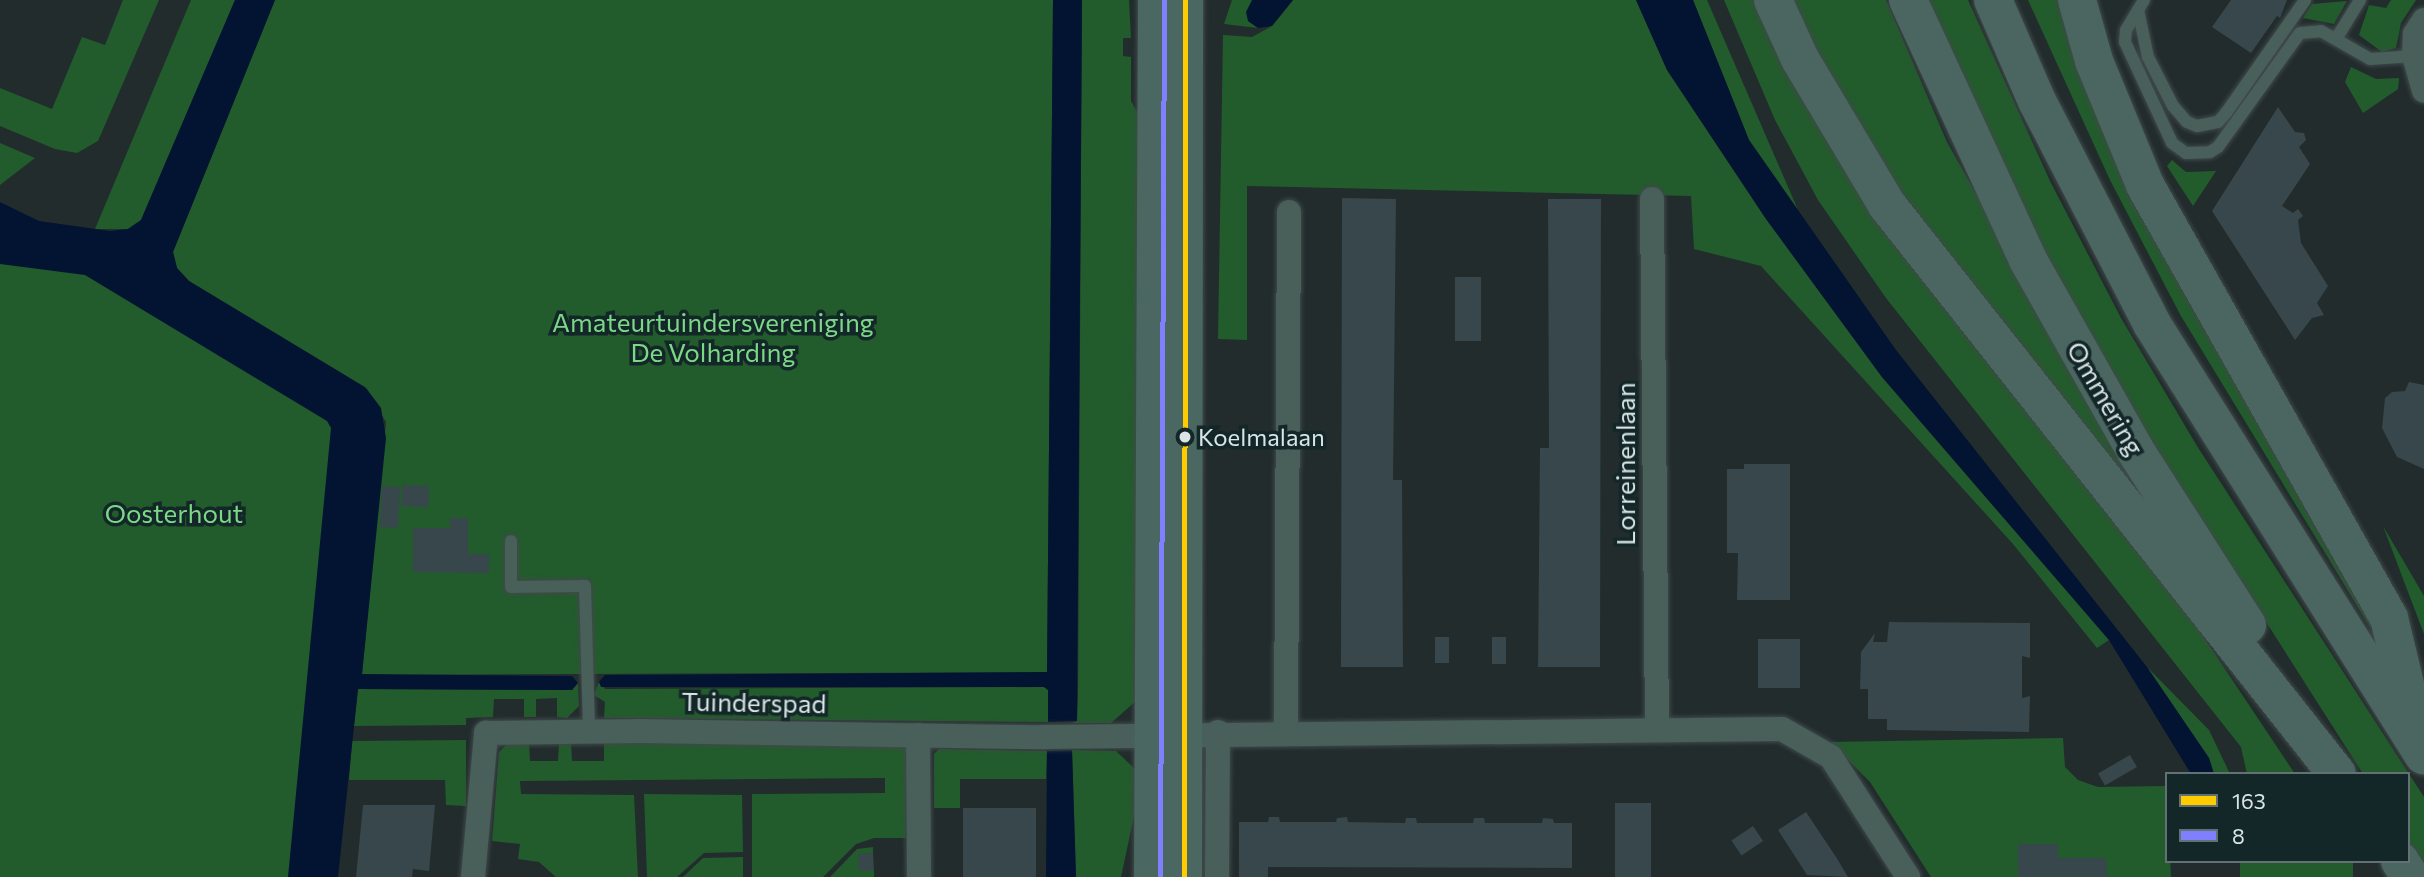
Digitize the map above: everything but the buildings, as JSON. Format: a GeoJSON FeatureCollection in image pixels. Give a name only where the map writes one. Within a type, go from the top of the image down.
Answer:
{"type":"FeatureCollection","features":[{"type":"Feature","properties":{"kind":"highway"},"geometry":{"type":"LineString","coordinates":[[1773,0],[1800,59],[1887,205],[2335,772]]}},
{"type":"Feature","properties":{"kind":"highway","name":"Ommering"},"geometry":{"type":"LineString","coordinates":[[1908,0],[1992,185],[2096,382],[2342,772]]}},
{"type":"Feature","properties":{"kind":"highway"},"geometry":{"type":"LineString","coordinates":[[1993,0],[2043,113],[2152,324],[2423,754]]}},
{"type":"Feature","properties":{"kind":"highway"},"geometry":{"type":"LineString","coordinates":[[2077,0],[2094,61],[2145,185],[2389,618],[2423,754]]}},
{"type":"Feature","properties":{"kind":"street"},"geometry":{"type":"LineString","coordinates":[[1155,0],[1168,733],[1184,877]]}},
{"type":"Feature","properties":{"kind":"street"},"geometry":{"type":"LineString","coordinates":[[1151,877],[1168,733],[1185,0]]}},
{"type":"Feature","properties":{"kind":"street"},"geometry":{"type":"LineString","coordinates":[[2424,20],[2415,34],[2414,56],[2424,91]]}},
{"type":"Feature","properties":{"kind":"street","name":"Lorreinenlaan"},"geometry":{"type":"LineString","coordinates":[[1652,199],[1657,729]]}},
{"type":"Feature","properties":{"kind":"street"},"geometry":{"type":"LineString","coordinates":[[1286,732],[1289,212]]}},
{"type":"Feature","properties":{"kind":"street"},"geometry":{"type":"LineString","coordinates":[[1168,733],[1782,729],[1831,757],[1908,877]]}},
{"type":"Feature","properties":{"kind":"street"},"geometry":{"type":"LineString","coordinates":[[1217,877],[1219,732]]}},
{"type":"Feature","properties":{"kind":"street","name":"Tuinderspad"},"geometry":{"type":"LineString","coordinates":[[473,877],[486,733],[1044,737],[1168,733]]}},
{"type":"Feature","properties":{"kind":"street"},"geometry":{"type":"LineString","coordinates":[[918,735],[919,877]]}},
{"type":"Feature","properties":{"kind":"lane"},"geometry":{"type":"LineString","coordinates":[[2141,5],[2148,57],[2173,106],[2187,122],[2197,126],[2218,122],[2226,113],[2305,0]]}},
{"type":"Feature","properties":{"kind":"lane"},"geometry":{"type":"LineString","coordinates":[[2336,39],[2360,0]]}},
{"type":"Feature","properties":{"kind":"lane"},"geometry":{"type":"LineString","coordinates":[[2141,5],[2124,42],[2172,143],[2186,153],[2210,152],[2218,147],[2300,33],[2313,29],[2370,58],[2414,56]]}},
{"type":"Feature","properties":{"kind":"lane"},"geometry":{"type":"LineString","coordinates":[[511,541],[511,587],[585,586],[589,732]]}},
{"type":"Feature","properties":{"kind":"green space"},"geometry":{"type":"Polygon","coordinates":[[[123,0],[159,0],[98,141],[77,153],[55,149],[0,126],[0,88],[52,109],[82,37],[105,45],[123,0]]]}},
{"type":"Feature","properties":{"kind":"green space"},"geometry":{"type":"Polygon","coordinates":[[[191,0],[235,0],[141,220],[128,229],[95,229],[191,0]]]}},
{"type":"Feature","properties":{"kind":"green space","name":"Amateurtuindersvereniging De Volharding"},"geometry":{"type":"Polygon","coordinates":[[[275,0],[1053,0],[1047,672],[362,675],[386,422],[365,387],[189,281],[177,268],[173,252],[275,0]]]}},
{"type":"Feature","properties":{"kind":"green space"},"geometry":{"type":"Polygon","coordinates":[[[1082,0],[1129,0],[1131,38],[1123,38],[1123,56],[1131,57],[1131,101],[1141,119],[1136,701],[1111,723],[1072,723],[1077,721],[1078,694],[1082,0]]]}},
{"type":"Feature","properties":{"kind":"green space"},"geometry":{"type":"Polygon","coordinates":[[[1232,0],[1252,0],[1248,21],[1258,28],[1224,24],[1232,0]]]}},
{"type":"Feature","properties":{"kind":"green space"},"geometry":{"type":"Polygon","coordinates":[[[1293,0],[1636,0],[1667,70],[1766,219],[1882,377],[2109,640],[2097,648],[2013,544],[1761,266],[1694,249],[1691,196],[1247,186],[1247,340],[1218,339],[1223,35],[1252,37],[1272,26],[1293,0]]]}},
{"type":"Feature","properties":{"kind":"green space"},"geometry":{"type":"Polygon","coordinates":[[[1693,0],[1707,0],[1798,210],[1749,140],[1693,0]]]}},
{"type":"Feature","properties":{"kind":"green space"},"geometry":{"type":"Polygon","coordinates":[[[1724,0],[1761,0],[2135,534],[2294,772],[2247,772],[2241,747],[1886,298],[1818,200],[1775,120],[1724,0]]]}},
{"type":"Feature","properties":{"kind":"green space"},"geometry":{"type":"Polygon","coordinates":[[[1781,0],[1886,0],[1947,142],[2150,502],[2140,509],[1922,236],[1781,0]]]}},
{"type":"Feature","properties":{"kind":"green space"},"geometry":{"type":"Polygon","coordinates":[[[1929,0],[1968,0],[2050,181],[2121,318],[2197,446],[2408,772],[2362,772],[2129,407],[2034,237],[1929,0]]]}},
{"type":"Feature","properties":{"kind":"green space"},"geometry":{"type":"Polygon","coordinates":[[[2028,0],[2064,0],[2379,622],[2370,627],[2181,316],[2110,180],[2028,0]]]}},
{"type":"Feature","properties":{"kind":"green space"},"geometry":{"type":"Polygon","coordinates":[[[2391,0],[2416,0],[2401,23],[2396,48],[2382,52],[2359,35],[2369,5],[2386,8],[2391,0]]]}},
{"type":"Feature","properties":{"kind":"green space"},"geometry":{"type":"Polygon","coordinates":[[[2347,1],[2334,24],[2303,18],[2312,4],[2347,1]]]}},
{"type":"Feature","properties":{"kind":"green space"},"geometry":{"type":"Polygon","coordinates":[[[2351,67],[2376,79],[2399,78],[2398,89],[2363,113],[2345,82],[2351,67]]]}},
{"type":"Feature","properties":{"kind":"green space"},"geometry":{"type":"Polygon","coordinates":[[[0,143],[35,158],[0,185],[0,143]]]}},
{"type":"Feature","properties":{"kind":"green space"},"geometry":{"type":"Polygon","coordinates":[[[2172,160],[2186,172],[2216,171],[2193,206],[2167,166],[2172,160]]]}},
{"type":"Feature","properties":{"kind":"green space","name":"Oosterhout"},"geometry":{"type":"Polygon","coordinates":[[[0,224],[357,421],[318,877],[0,877],[0,224]]]}},
{"type":"Feature","properties":{"kind":"green space"},"geometry":{"type":"Polygon","coordinates":[[[2383,526],[2424,596],[2424,634],[2383,526]]]}},
{"type":"Feature","properties":{"kind":"green space"},"geometry":{"type":"Polygon","coordinates":[[[2147,667],[2209,730],[2229,772],[2213,772],[2209,758],[2147,667]]]}},
{"type":"Feature","properties":{"kind":"green space"},"geometry":{"type":"Polygon","coordinates":[[[599,682],[605,689],[1044,687],[1048,690],[1048,722],[604,718],[605,702],[594,695],[599,682]]]}},
{"type":"Feature","properties":{"kind":"green space"},"geometry":{"type":"Polygon","coordinates":[[[578,683],[579,706],[567,718],[557,717],[557,698],[536,699],[536,717],[524,717],[524,699],[494,699],[493,717],[466,718],[466,725],[354,726],[358,689],[572,690],[578,683]]]}},
{"type":"Feature","properties":{"kind":"green space"},"geometry":{"type":"Polygon","coordinates":[[[2063,738],[2065,767],[2078,780],[2098,787],[2165,786],[2165,863],[2170,863],[2171,877],[1931,877],[1870,782],[1830,742],[2063,738]]]}},
{"type":"Feature","properties":{"kind":"green space"},"geometry":{"type":"Polygon","coordinates":[[[466,740],[466,806],[446,805],[445,780],[349,780],[352,741],[466,740]]]}},
{"type":"Feature","properties":{"kind":"green space"},"geometry":{"type":"Polygon","coordinates":[[[509,742],[529,742],[530,761],[558,761],[559,742],[571,742],[572,761],[604,761],[604,742],[906,743],[906,838],[874,838],[856,844],[823,877],[752,877],[752,794],[885,793],[885,778],[520,781],[521,794],[634,795],[638,877],[556,877],[539,862],[518,859],[520,844],[492,841],[499,752],[509,742]]]}},
{"type":"Feature","properties":{"kind":"green space"},"geometry":{"type":"Polygon","coordinates":[[[939,749],[1047,751],[1046,779],[960,779],[960,808],[934,808],[934,754],[939,749]]]}},
{"type":"Feature","properties":{"kind":"green space"},"geometry":{"type":"Polygon","coordinates":[[[1072,750],[1116,751],[1136,770],[1136,807],[1121,877],[1076,877],[1072,750]]]}},
{"type":"Feature","properties":{"kind":"green space"},"geometry":{"type":"Polygon","coordinates":[[[2410,775],[2424,797],[2424,868],[2410,847],[2410,775]]]}},
{"type":"Feature","properties":{"kind":"green space"},"geometry":{"type":"Polygon","coordinates":[[[644,794],[742,795],[743,852],[704,853],[677,877],[647,877],[644,794]]]}},
{"type":"Feature","properties":{"kind":"green space"},"geometry":{"type":"Polygon","coordinates":[[[873,847],[873,853],[859,855],[859,870],[874,870],[874,877],[830,877],[857,849],[873,847]]]}},
{"type":"Feature","properties":{"kind":"green space"},"geometry":{"type":"Polygon","coordinates":[[[743,857],[743,877],[683,877],[703,858],[743,857]]]}},
{"type":"Feature","properties":{"kind":"green space"},"geometry":{"type":"Polygon","coordinates":[[[2240,863],[2353,863],[2353,877],[2240,877],[2240,863]]]}},
{"type":"Feature","properties":{"kind":"water"},"geometry":{"type":"Polygon","coordinates":[[[235,0],[275,0],[173,252],[177,268],[189,281],[366,388],[381,408],[386,438],[362,674],[572,676],[578,683],[572,690],[358,689],[338,877],[288,877],[331,428],[327,421],[85,275],[0,264],[0,202],[39,221],[110,231],[128,229],[141,220],[235,0]]]}},
{"type":"Feature","properties":{"kind":"water"},"geometry":{"type":"Polygon","coordinates":[[[1053,0],[1082,0],[1077,721],[1048,722],[1048,690],[1044,687],[601,687],[599,682],[605,675],[1047,672],[1053,0]]]}},
{"type":"Feature","properties":{"kind":"water"},"geometry":{"type":"Polygon","coordinates":[[[1252,0],[1293,0],[1272,26],[1258,28],[1248,21],[1246,12],[1252,0]]]}},
{"type":"Feature","properties":{"kind":"water"},"geometry":{"type":"Polygon","coordinates":[[[1636,0],[1693,0],[1749,140],[1896,350],[2147,667],[2209,758],[2213,772],[2190,772],[2109,640],[1882,377],[1766,219],[1667,70],[1636,0]]]}},
{"type":"Feature","properties":{"kind":"water"},"geometry":{"type":"Polygon","coordinates":[[[1072,750],[1076,877],[1046,877],[1047,751],[1072,750]]]}},
{"type":"Feature","properties":{"kind":"transit line","name":"8"},"geometry":{"type":"LineString","coordinates":[[1160,877],[1164,0]]}},
{"type":"Feature","properties":{"kind":"transit line","name":"163"},"geometry":{"type":"LineString","coordinates":[[1184,877],[1185,0]]}},
{"type":"Feature","properties":{"kind":"place","name":"Koelmalaan"},"geometry":{"type":"Point","coordinates":[1185,437]}}]}
